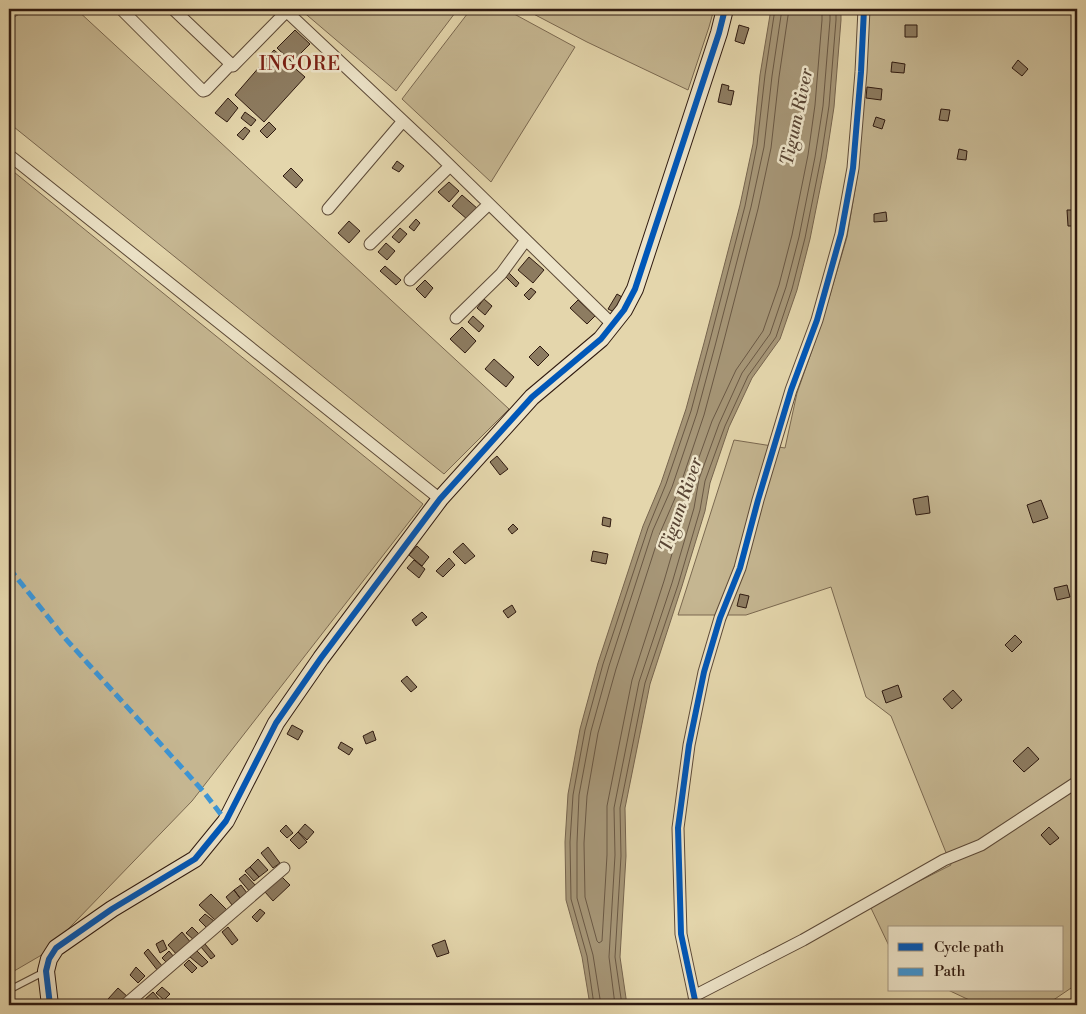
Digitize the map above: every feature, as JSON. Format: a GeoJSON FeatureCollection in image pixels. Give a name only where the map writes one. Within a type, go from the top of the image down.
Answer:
{"type":"FeatureCollection","features":[{"type":"Feature","properties":{"kind":"street"},"geometry":{"type":"LineString","coordinates":[[173,9],[230,65]]}},
{"type":"Feature","properties":{"kind":"street"},"geometry":{"type":"LineString","coordinates":[[50,1005],[46,971],[49,959],[56,948],[112,909],[195,859],[226,821],[276,723],[321,658],[440,499],[532,397],[601,339],[624,310],[635,289],[719,33],[725,9]]}},
{"type":"Feature","properties":{"kind":"street"},"geometry":{"type":"LineString","coordinates":[[864,9],[854,168],[841,234],[817,320],[786,409],[758,500],[740,568],[720,618],[704,672],[689,744],[678,828],[682,934],[695,1001],[944,860],[981,845],[1077,782]]}},
{"type":"Feature","properties":{"kind":"street"},"geometry":{"type":"LineString","coordinates":[[128,11],[203,91],[230,65],[235,65],[285,10],[450,166],[613,325]]}},
{"type":"Feature","properties":{"kind":"street"},"geometry":{"type":"LineString","coordinates":[[328,209],[403,121]]}},
{"type":"Feature","properties":{"kind":"street"},"geometry":{"type":"LineString","coordinates":[[9,155],[440,499]]}},
{"type":"Feature","properties":{"kind":"street"},"geometry":{"type":"LineString","coordinates":[[370,244],[450,166]]}},
{"type":"Feature","properties":{"kind":"street"},"geometry":{"type":"LineString","coordinates":[[410,280],[489,204]]}},
{"type":"Feature","properties":{"kind":"street"},"geometry":{"type":"LineString","coordinates":[[456,318],[501,274],[526,240]]}},
{"type":"Feature","properties":{"kind":"street"},"geometry":{"type":"LineString","coordinates":[[125,1005],[284,868]]}},
{"type":"Feature","properties":{"kind":"lane"},"geometry":{"type":"LineString","coordinates":[[9,990],[46,971]]}},
{"type":"Feature","properties":{"kind":"shaded area"},"geometry":{"type":"Polygon","coordinates":[[[26,9],[76,9],[509,409],[444,474],[9,123],[9,21],[26,9]]]}},
{"type":"Feature","properties":{"kind":"shaded area"},"geometry":{"type":"Polygon","coordinates":[[[301,9],[458,9],[396,91],[301,9]]]}},
{"type":"Feature","properties":{"kind":"shaded area"},"geometry":{"type":"Polygon","coordinates":[[[471,9],[505,9],[575,47],[491,182],[402,99],[471,9]]]}},
{"type":"Feature","properties":{"kind":"shaded area"},"geometry":{"type":"Polygon","coordinates":[[[524,9],[714,9],[688,90],[587,42],[524,9]]]}},
{"type":"Feature","properties":{"kind":"shaded area"},"geometry":{"type":"Polygon","coordinates":[[[869,9],[1077,9],[1077,984],[1046,1005],[980,1005],[952,992],[1064,992],[1064,926],[888,926],[888,944],[870,906],[951,865],[891,716],[866,697],[831,587],[746,615],[678,615],[734,440],[785,448],[797,393],[822,322],[847,237],[858,172],[869,9]]]}},
{"type":"Feature","properties":{"kind":"shaded area"},"geometry":{"type":"Polygon","coordinates":[[[9,168],[423,504],[192,801],[45,953],[9,974],[9,168]]]}},
{"type":"Feature","properties":{"kind":"water","name":"Tigum River"},"geometry":{"type":"Polygon","coordinates":[[[771,9],[841,9],[834,107],[826,159],[810,239],[797,290],[780,339],[752,378],[729,427],[710,483],[705,511],[682,586],[650,684],[625,808],[626,856],[620,957],[627,1005],[590,1005],[582,957],[566,900],[565,842],[568,794],[580,729],[598,663],[643,526],[661,483],[686,409],[740,205],[753,144],[760,75],[771,9]]]}},
{"type":"Feature","properties":{"kind":"building"},"geometry":{"type":"Polygon","coordinates":[[[739,25],[749,28],[744,44],[735,41],[739,25]]]}},
{"type":"Feature","properties":{"kind":"building"},"geometry":{"type":"Polygon","coordinates":[[[905,25],[917,25],[917,37],[905,37],[905,25]]]}},
{"type":"Feature","properties":{"kind":"building"},"geometry":{"type":"Polygon","coordinates":[[[295,30],[310,44],[292,62],[277,48],[295,30]]]}},
{"type":"Feature","properties":{"kind":"building"},"geometry":{"type":"Polygon","coordinates":[[[274,50],[305,77],[264,122],[235,95],[274,50]]]}},
{"type":"Feature","properties":{"kind":"building"},"geometry":{"type":"Polygon","coordinates":[[[1018,60],[1028,69],[1022,76],[1012,68],[1018,60]]]}},
{"type":"Feature","properties":{"kind":"building"},"geometry":{"type":"Polygon","coordinates":[[[892,62],[905,64],[904,73],[891,72],[892,62]]]}},
{"type":"Feature","properties":{"kind":"building"},"geometry":{"type":"Polygon","coordinates":[[[722,84],[729,86],[728,90],[734,91],[731,105],[718,102],[722,84]]]}},
{"type":"Feature","properties":{"kind":"building"},"geometry":{"type":"Polygon","coordinates":[[[867,87],[882,89],[881,100],[866,98],[867,87]]]}},
{"type":"Feature","properties":{"kind":"building"},"geometry":{"type":"Polygon","coordinates":[[[228,98],[238,108],[227,122],[215,113],[228,98]]]}},
{"type":"Feature","properties":{"kind":"building"},"geometry":{"type":"Polygon","coordinates":[[[941,109],[950,110],[948,121],[939,120],[941,109]]]}},
{"type":"Feature","properties":{"kind":"building"},"geometry":{"type":"Polygon","coordinates":[[[245,112],[256,120],[251,126],[241,118],[245,112]]]}},
{"type":"Feature","properties":{"kind":"building"},"geometry":{"type":"Polygon","coordinates":[[[876,117],[885,120],[882,129],[873,126],[876,117]]]}},
{"type":"Feature","properties":{"kind":"building"},"geometry":{"type":"Polygon","coordinates":[[[269,122],[276,129],[267,138],[260,131],[269,122]]]}},
{"type":"Feature","properties":{"kind":"building"},"geometry":{"type":"Polygon","coordinates":[[[245,127],[250,131],[243,140],[237,135],[245,127]]]}},
{"type":"Feature","properties":{"kind":"building"},"geometry":{"type":"Polygon","coordinates":[[[959,149],[967,151],[966,160],[957,159],[959,149]]]}},
{"type":"Feature","properties":{"kind":"building"},"geometry":{"type":"Polygon","coordinates":[[[1075,158],[1077,158],[1077,171],[1073,170],[1075,158]]]}},
{"type":"Feature","properties":{"kind":"building"},"geometry":{"type":"Polygon","coordinates":[[[397,161],[404,166],[399,172],[392,168],[397,161]]]}},
{"type":"Feature","properties":{"kind":"building"},"geometry":{"type":"Polygon","coordinates":[[[291,168],[303,180],[296,188],[283,176],[291,168]]]}},
{"type":"Feature","properties":{"kind":"building"},"geometry":{"type":"Polygon","coordinates":[[[449,182],[459,191],[449,202],[438,192],[449,182]]]}},
{"type":"Feature","properties":{"kind":"building"},"geometry":{"type":"Polygon","coordinates":[[[462,195],[478,209],[468,220],[452,206],[462,195]]]}},
{"type":"Feature","properties":{"kind":"building"},"geometry":{"type":"Polygon","coordinates":[[[1067,210],[1077,210],[1077,226],[1068,226],[1067,210]]]}},
{"type":"Feature","properties":{"kind":"building"},"geometry":{"type":"Polygon","coordinates":[[[886,212],[887,221],[874,222],[874,214],[886,212]]]}},
{"type":"Feature","properties":{"kind":"building"},"geometry":{"type":"Polygon","coordinates":[[[416,219],[420,223],[414,231],[409,227],[416,219]]]}},
{"type":"Feature","properties":{"kind":"building"},"geometry":{"type":"Polygon","coordinates":[[[349,221],[360,231],[349,243],[338,233],[349,221]]]}},
{"type":"Feature","properties":{"kind":"building"},"geometry":{"type":"Polygon","coordinates":[[[400,228],[407,234],[399,243],[392,237],[400,228]]]}},
{"type":"Feature","properties":{"kind":"building"},"geometry":{"type":"Polygon","coordinates":[[[386,243],[395,251],[387,260],[378,252],[386,243]]]}},
{"type":"Feature","properties":{"kind":"building"},"geometry":{"type":"Polygon","coordinates":[[[529,257],[544,270],[533,283],[518,270],[529,257]]]}},
{"type":"Feature","properties":{"kind":"building"},"geometry":{"type":"Polygon","coordinates":[[[385,266],[401,280],[396,285],[380,271],[385,266]]]}},
{"type":"Feature","properties":{"kind":"building"},"geometry":{"type":"Polygon","coordinates":[[[508,272],[519,283],[516,287],[504,275],[508,272]]]}},
{"type":"Feature","properties":{"kind":"building"},"geometry":{"type":"Polygon","coordinates":[[[425,280],[433,288],[425,298],[416,289],[425,280]]]}},
{"type":"Feature","properties":{"kind":"building"},"geometry":{"type":"Polygon","coordinates":[[[531,288],[536,292],[529,300],[524,295],[531,288]]]}},
{"type":"Feature","properties":{"kind":"building"},"geometry":{"type":"Polygon","coordinates":[[[617,294],[622,297],[614,312],[608,309],[617,294]]]}},
{"type":"Feature","properties":{"kind":"building"},"geometry":{"type":"Polygon","coordinates":[[[484,299],[492,306],[485,315],[477,308],[484,299]]]}},
{"type":"Feature","properties":{"kind":"building"},"geometry":{"type":"Polygon","coordinates":[[[578,300],[595,316],[587,324],[570,308],[578,300]]]}},
{"type":"Feature","properties":{"kind":"building"},"geometry":{"type":"Polygon","coordinates":[[[473,316],[484,326],[479,332],[468,322],[473,316]]]}},
{"type":"Feature","properties":{"kind":"building"},"geometry":{"type":"Polygon","coordinates":[[[462,327],[476,341],[465,353],[450,339],[462,327]]]}},
{"type":"Feature","properties":{"kind":"building"},"geometry":{"type":"Polygon","coordinates":[[[540,346],[549,355],[538,366],[529,357],[540,346]]]}},
{"type":"Feature","properties":{"kind":"building"},"geometry":{"type":"Polygon","coordinates":[[[494,359],[514,377],[506,387],[485,369],[494,359]]]}},
{"type":"Feature","properties":{"kind":"building"},"geometry":{"type":"Polygon","coordinates":[[[497,456],[508,469],[500,475],[490,462],[497,456]]]}},
{"type":"Feature","properties":{"kind":"building"},"geometry":{"type":"Polygon","coordinates":[[[928,496],[930,513],[916,515],[913,499],[928,496]]]}},
{"type":"Feature","properties":{"kind":"building"},"geometry":{"type":"Polygon","coordinates":[[[1041,500],[1048,518],[1033,523],[1027,505],[1041,500]]]}},
{"type":"Feature","properties":{"kind":"building"},"geometry":{"type":"Polygon","coordinates":[[[603,517],[611,519],[610,527],[602,525],[603,517]]]}},
{"type":"Feature","properties":{"kind":"building"},"geometry":{"type":"Polygon","coordinates":[[[513,524],[518,529],[512,534],[508,529],[513,524]]]}},
{"type":"Feature","properties":{"kind":"building"},"geometry":{"type":"Polygon","coordinates":[[[463,543],[475,556],[465,564],[453,552],[463,543]]]}},
{"type":"Feature","properties":{"kind":"building"},"geometry":{"type":"Polygon","coordinates":[[[417,546],[429,557],[422,566],[409,555],[417,546]]]}},
{"type":"Feature","properties":{"kind":"building"},"geometry":{"type":"Polygon","coordinates":[[[593,551],[608,554],[606,564],[591,561],[593,551]]]}},
{"type":"Feature","properties":{"kind":"building"},"geometry":{"type":"Polygon","coordinates":[[[449,558],[455,565],[443,577],[436,571],[449,558]]]}},
{"type":"Feature","properties":{"kind":"building"},"geometry":{"type":"Polygon","coordinates":[[[414,560],[425,569],[419,578],[407,568],[414,560]]]}},
{"type":"Feature","properties":{"kind":"building"},"geometry":{"type":"Polygon","coordinates":[[[1067,585],[1070,597],[1057,600],[1054,588],[1067,585]]]}},
{"type":"Feature","properties":{"kind":"building"},"geometry":{"type":"Polygon","coordinates":[[[740,594],[749,596],[746,608],[737,606],[740,594]]]}},
{"type":"Feature","properties":{"kind":"building"},"geometry":{"type":"Polygon","coordinates":[[[512,605],[516,612],[508,618],[503,611],[512,605]]]}},
{"type":"Feature","properties":{"kind":"building"},"geometry":{"type":"Polygon","coordinates":[[[422,612],[427,617],[416,626],[412,620],[422,612]]]}},
{"type":"Feature","properties":{"kind":"building"},"geometry":{"type":"Polygon","coordinates":[[[1015,635],[1022,642],[1012,652],[1005,645],[1015,635]]]}},
{"type":"Feature","properties":{"kind":"building"},"geometry":{"type":"Polygon","coordinates":[[[407,676],[417,687],[411,692],[401,681],[407,676]]]}},
{"type":"Feature","properties":{"kind":"building"},"geometry":{"type":"Polygon","coordinates":[[[898,685],[902,697],[886,703],[882,691],[898,685]]]}},
{"type":"Feature","properties":{"kind":"building"},"geometry":{"type":"Polygon","coordinates":[[[953,690],[962,700],[952,709],[943,699],[953,690]]]}},
{"type":"Feature","properties":{"kind":"building"},"geometry":{"type":"Polygon","coordinates":[[[292,725],[303,731],[298,740],[287,734],[292,725]]]}},
{"type":"Feature","properties":{"kind":"building"},"geometry":{"type":"Polygon","coordinates":[[[373,731],[376,740],[366,744],[363,736],[373,731]]]}},
{"type":"Feature","properties":{"kind":"building"},"geometry":{"type":"Polygon","coordinates":[[[341,742],[353,749],[349,755],[338,748],[341,742]]]}},
{"type":"Feature","properties":{"kind":"building"},"geometry":{"type":"Polygon","coordinates":[[[1028,747],[1039,759],[1024,772],[1013,761],[1028,747]]]}},
{"type":"Feature","properties":{"kind":"building"},"geometry":{"type":"Polygon","coordinates":[[[305,824],[314,832],[307,840],[298,832],[305,824]]]}},
{"type":"Feature","properties":{"kind":"building"},"geometry":{"type":"Polygon","coordinates":[[[286,825],[293,833],[287,838],[280,831],[286,825]]]}},
{"type":"Feature","properties":{"kind":"building"},"geometry":{"type":"Polygon","coordinates":[[[1049,827],[1059,838],[1050,845],[1041,835],[1049,827]]]}},
{"type":"Feature","properties":{"kind":"building"},"geometry":{"type":"Polygon","coordinates":[[[298,832],[307,842],[299,849],[290,840],[298,832]]]}},
{"type":"Feature","properties":{"kind":"building"},"geometry":{"type":"Polygon","coordinates":[[[268,847],[280,863],[273,868],[261,853],[268,847]]]}},
{"type":"Feature","properties":{"kind":"building"},"geometry":{"type":"Polygon","coordinates":[[[258,859],[268,870],[259,877],[250,867],[258,859]]]}},
{"type":"Feature","properties":{"kind":"building"},"geometry":{"type":"Polygon","coordinates":[[[250,867],[259,877],[254,881],[245,871],[250,867]]]}},
{"type":"Feature","properties":{"kind":"building"},"geometry":{"type":"Polygon","coordinates":[[[245,874],[256,886],[250,892],[239,879],[245,874]]]}},
{"type":"Feature","properties":{"kind":"building"},"geometry":{"type":"Polygon","coordinates":[[[281,876],[290,885],[273,901],[265,892],[281,876]]]}},
{"type":"Feature","properties":{"kind":"building"},"geometry":{"type":"Polygon","coordinates":[[[241,885],[247,893],[240,898],[234,890],[241,885]]]}},
{"type":"Feature","properties":{"kind":"building"},"geometry":{"type":"Polygon","coordinates":[[[234,890],[240,898],[232,905],[226,897],[234,890]]]}},
{"type":"Feature","properties":{"kind":"building"},"geometry":{"type":"Polygon","coordinates":[[[211,894],[228,911],[217,922],[199,905],[211,894]]]}},
{"type":"Feature","properties":{"kind":"building"},"geometry":{"type":"Polygon","coordinates":[[[260,909],[265,913],[257,922],[252,917],[260,909]]]}},
{"type":"Feature","properties":{"kind":"building"},"geometry":{"type":"Polygon","coordinates":[[[205,914],[214,921],[207,928],[199,920],[205,914]]]}},
{"type":"Feature","properties":{"kind":"building"},"geometry":{"type":"Polygon","coordinates":[[[192,927],[201,936],[195,941],[186,933],[192,927]]]}},
{"type":"Feature","properties":{"kind":"building"},"geometry":{"type":"Polygon","coordinates":[[[228,927],[238,940],[232,945],[222,932],[228,927]]]}},
{"type":"Feature","properties":{"kind":"building"},"geometry":{"type":"Polygon","coordinates":[[[182,932],[192,944],[178,956],[168,945],[182,932]]]}},
{"type":"Feature","properties":{"kind":"building"},"geometry":{"type":"Polygon","coordinates":[[[163,940],[167,949],[160,953],[156,944],[163,940]]]}},
{"type":"Feature","properties":{"kind":"building"},"geometry":{"type":"Polygon","coordinates":[[[445,940],[449,953],[437,957],[432,945],[445,940]]]}},
{"type":"Feature","properties":{"kind":"building"},"geometry":{"type":"Polygon","coordinates":[[[205,944],[215,956],[211,959],[201,947],[205,944]]]}},
{"type":"Feature","properties":{"kind":"building"},"geometry":{"type":"Polygon","coordinates":[[[148,949],[163,967],[158,971],[144,953],[148,949]]]}},
{"type":"Feature","properties":{"kind":"building"},"geometry":{"type":"Polygon","coordinates":[[[196,950],[208,962],[202,967],[190,957],[196,950]]]}},
{"type":"Feature","properties":{"kind":"building"},"geometry":{"type":"Polygon","coordinates":[[[169,951],[174,957],[167,963],[162,958],[169,951]]]}},
{"type":"Feature","properties":{"kind":"building"},"geometry":{"type":"Polygon","coordinates":[[[189,960],[197,968],[192,973],[184,965],[189,960]]]}},
{"type":"Feature","properties":{"kind":"building"},"geometry":{"type":"Polygon","coordinates":[[[136,967],[145,976],[138,983],[130,975],[136,967]]]}},
{"type":"Feature","properties":{"kind":"building"},"geometry":{"type":"Polygon","coordinates":[[[162,987],[170,994],[164,1000],[156,993],[162,987]]]}},
{"type":"Feature","properties":{"kind":"building"},"geometry":{"type":"Polygon","coordinates":[[[118,988],[129,998],[121,1005],[114,1005],[108,999],[118,988]]]}},
{"type":"Feature","properties":{"kind":"building"},"geometry":{"type":"Polygon","coordinates":[[[153,992],[160,1000],[155,1005],[149,1005],[144,1000],[153,992]]]}},
{"type":"Feature","properties":{"kind":"marked path"},"geometry":{"type":"LineString","coordinates":[[9,568],[64,637],[203,791],[226,821]]}},
{"type":"Feature","properties":{"kind":"cycle path"},"geometry":{"type":"LineString","coordinates":[[50,1005],[46,971],[49,959],[56,948],[112,909],[195,859],[226,821],[276,723],[321,658],[440,499],[532,397],[601,339],[624,310],[635,289],[719,33],[725,9]]}},
{"type":"Feature","properties":{"kind":"cycle path"},"geometry":{"type":"LineString","coordinates":[[696,1005],[681,934],[678,828],[689,745],[704,672],[720,618],[740,568],[791,390],[817,320],[841,234],[853,168],[864,9]]}},
{"type":"Feature","properties":{"kind":"district","name":"INGORE"},"geometry":{"type":"Point","coordinates":[300,64]}}]}
